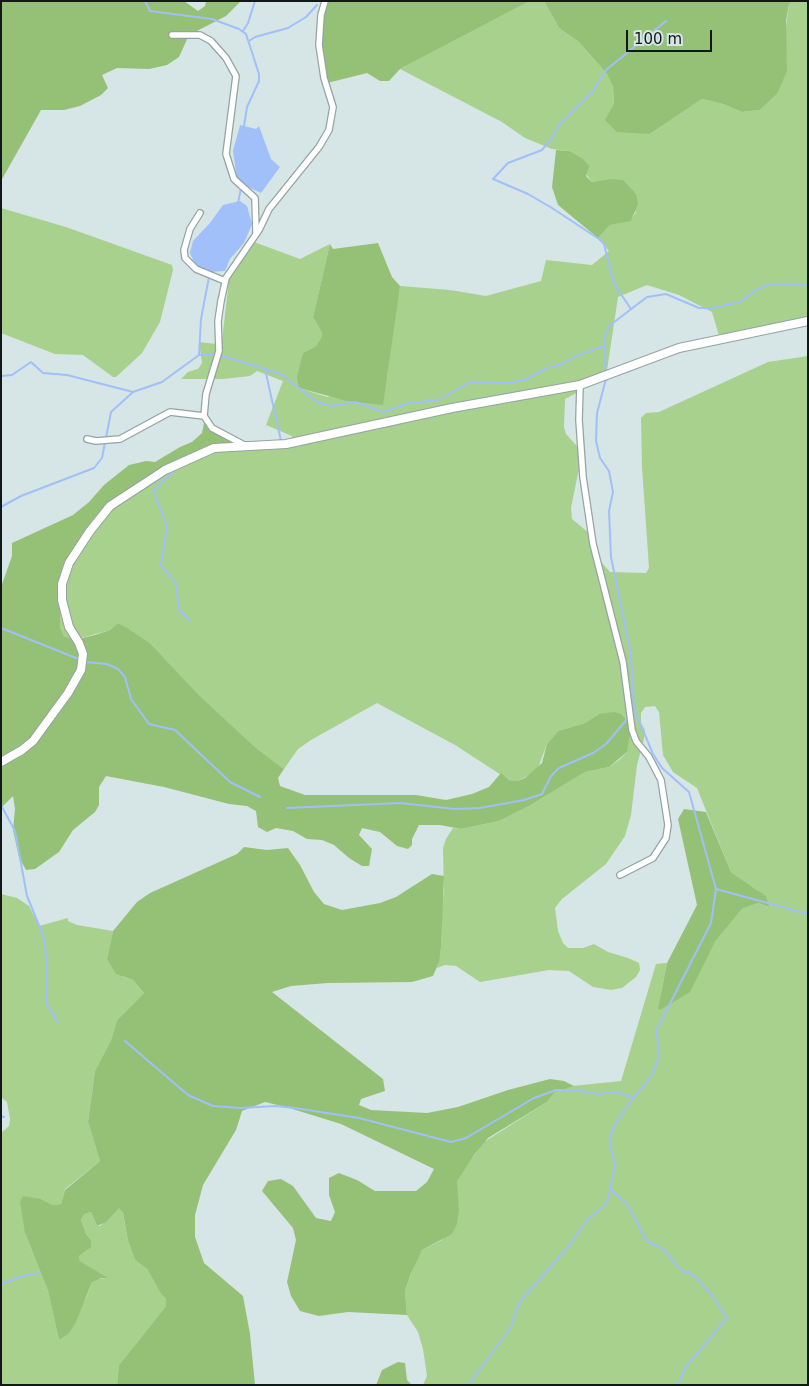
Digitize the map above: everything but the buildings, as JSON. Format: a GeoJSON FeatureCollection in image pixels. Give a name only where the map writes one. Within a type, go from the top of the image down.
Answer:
{"type":"FeatureCollection","features":[{"type":"Feature","properties":{"kind":"main road"},"geometry":{"type":"LineString","coordinates":[[1,762],[33,742],[68,693],[81,670],[83,654],[66,621],[62,600],[62,584],[69,563],[104,512],[139,486],[200,452],[220,447],[248,447],[295,442],[452,408],[580,385],[679,348],[808,321]]}},
{"type":"Feature","properties":{"kind":"street"},"geometry":{"type":"LineString","coordinates":[[248,447],[212,428],[204,416],[206,394],[220,351],[218,321],[225,281],[256,235],[269,209],[319,147],[331,124],[333,107],[319,53],[323,1]]}},
{"type":"Feature","properties":{"kind":"street"},"geometry":{"type":"LineString","coordinates":[[172,35],[200,35],[211,41],[226,58],[236,76],[226,154],[234,180],[255,198],[256,235]]}},
{"type":"Feature","properties":{"kind":"street"},"geometry":{"type":"LineString","coordinates":[[200,213],[190,229],[184,250],[185,258],[196,269],[225,281]]}},
{"type":"Feature","properties":{"kind":"street"},"geometry":{"type":"LineString","coordinates":[[580,385],[579,420],[583,477],[593,544],[623,662],[632,730],[636,741],[661,780],[668,818],[666,838],[653,858],[639,867],[620,875]]}},
{"type":"Feature","properties":{"kind":"street"},"geometry":{"type":"LineString","coordinates":[[87,439],[96,441],[120,439],[170,412],[204,416]]}},
{"type":"Feature","properties":{"kind":"green space"},"geometry":{"type":"Polygon","coordinates":[[[1,1],[184,1],[198,11],[205,6],[206,1],[241,1],[226,16],[189,35],[179,57],[167,65],[149,69],[117,68],[102,75],[108,88],[101,95],[80,106],[64,110],[41,110],[1,181],[1,1]]]}},
{"type":"Feature","properties":{"kind":"green space"},"geometry":{"type":"Polygon","coordinates":[[[327,1],[530,1],[400,69],[389,81],[380,81],[367,73],[327,83],[321,41],[322,15],[327,1]]]}},
{"type":"Feature","properties":{"kind":"green space"},"geometry":{"type":"Polygon","coordinates":[[[530,1],[544,1],[559,28],[579,42],[607,74],[613,87],[614,104],[650,134],[702,99],[723,104],[742,112],[760,110],[777,94],[789,4],[793,1],[808,1],[808,320],[720,339],[712,312],[679,295],[647,285],[618,297],[606,377],[565,399],[564,427],[566,434],[583,453],[585,458],[578,473],[571,508],[572,519],[595,538],[595,547],[601,562],[610,572],[646,573],[649,568],[642,467],[641,418],[646,413],[659,412],[768,362],[808,356],[808,1381],[806,1385],[423,1385],[427,1376],[423,1349],[418,1332],[407,1315],[405,1291],[415,1262],[422,1250],[442,1240],[459,1210],[456,1181],[484,1142],[547,1102],[555,1092],[572,1086],[621,1081],[656,964],[667,963],[658,1008],[705,960],[715,942],[742,909],[758,903],[768,907],[759,891],[731,872],[697,788],[673,772],[663,755],[659,712],[655,706],[645,707],[641,713],[641,723],[645,730],[644,739],[637,765],[631,815],[625,836],[606,864],[562,899],[555,908],[558,931],[563,943],[568,948],[583,948],[594,944],[608,952],[628,958],[639,963],[640,970],[636,977],[622,988],[611,990],[593,987],[569,971],[549,970],[480,982],[456,966],[445,965],[437,968],[441,948],[444,891],[443,848],[446,839],[453,828],[461,829],[499,821],[531,805],[585,772],[609,767],[619,760],[627,752],[599,714],[585,723],[558,731],[547,744],[538,768],[532,774],[517,781],[509,780],[455,745],[377,703],[298,749],[284,769],[255,747],[199,695],[150,643],[126,627],[118,623],[110,630],[74,640],[64,636],[60,627],[59,610],[64,568],[119,499],[200,452],[291,446],[292,436],[266,425],[283,381],[257,371],[250,376],[223,379],[181,379],[188,372],[198,369],[202,363],[199,342],[216,344],[222,341],[229,280],[254,242],[300,259],[330,244],[313,317],[322,333],[321,338],[316,346],[303,353],[299,388],[327,397],[387,378],[392,329],[400,286],[450,290],[486,296],[541,281],[546,260],[592,265],[609,251],[598,238],[610,225],[631,220],[636,212],[609,179],[592,182],[569,151],[552,149],[525,138],[502,122],[400,69],[530,1]]]}},
{"type":"Feature","properties":{"kind":"green space"},"geometry":{"type":"Polygon","coordinates":[[[544,1],[793,1],[789,4],[786,21],[787,71],[777,94],[760,110],[742,112],[723,104],[702,99],[650,134],[617,132],[605,120],[614,104],[613,87],[607,74],[579,42],[559,28],[544,1]]]}},
{"type":"Feature","properties":{"kind":"green space"},"geometry":{"type":"Polygon","coordinates":[[[556,150],[569,151],[583,159],[589,166],[586,176],[592,182],[609,179],[623,180],[636,194],[638,204],[631,221],[610,225],[598,238],[558,205],[552,187],[556,150]]]}},
{"type":"Feature","properties":{"kind":"green space"},"geometry":{"type":"Polygon","coordinates":[[[1,208],[66,227],[172,265],[173,270],[160,322],[142,353],[116,377],[113,377],[83,355],[55,354],[1,333],[1,208]]]}},
{"type":"Feature","properties":{"kind":"green space"},"geometry":{"type":"Polygon","coordinates":[[[378,243],[392,277],[400,286],[383,405],[347,401],[299,388],[297,377],[303,353],[316,346],[321,338],[322,333],[313,317],[330,244],[333,249],[378,243]]]}},
{"type":"Feature","properties":{"kind":"green space"},"geometry":{"type":"Polygon","coordinates":[[[204,423],[214,432],[245,446],[200,452],[119,499],[82,537],[60,595],[60,627],[64,636],[74,640],[110,630],[118,623],[126,627],[150,643],[199,695],[255,747],[284,769],[278,778],[280,786],[305,795],[416,795],[446,800],[472,794],[489,787],[501,773],[509,780],[517,781],[525,778],[542,763],[547,744],[558,731],[585,723],[599,714],[614,712],[621,714],[631,726],[627,752],[609,767],[585,772],[531,805],[499,821],[461,829],[440,825],[419,825],[412,839],[412,845],[408,849],[397,846],[380,832],[362,828],[359,835],[372,849],[369,866],[362,866],[334,845],[322,840],[307,839],[293,831],[276,828],[267,832],[258,827],[256,811],[247,806],[229,804],[164,787],[106,776],[99,787],[99,805],[95,812],[73,830],[59,852],[35,869],[26,870],[19,857],[13,830],[15,809],[13,796],[1,808],[1,587],[12,556],[12,543],[73,515],[89,502],[104,485],[129,465],[146,461],[155,462],[192,442],[202,433],[204,423]]]}},
{"type":"Feature","properties":{"kind":"green space"},"geometry":{"type":"Polygon","coordinates":[[[684,809],[706,812],[731,872],[766,896],[769,907],[758,903],[742,909],[715,942],[690,992],[660,1010],[658,1008],[667,963],[697,905],[678,819],[684,809]]]}},
{"type":"Feature","properties":{"kind":"green space"},"geometry":{"type":"Polygon","coordinates":[[[244,847],[267,850],[288,848],[300,865],[314,892],[324,904],[342,910],[380,903],[396,897],[432,874],[444,876],[441,948],[439,962],[433,976],[412,982],[328,983],[291,986],[272,992],[383,1079],[385,1091],[361,1099],[359,1105],[371,1110],[427,1113],[458,1107],[508,1090],[550,1079],[564,1081],[574,1086],[555,1092],[547,1102],[488,1138],[475,1154],[457,1181],[459,1210],[457,1224],[452,1234],[422,1250],[411,1273],[405,1291],[407,1315],[348,1312],[319,1316],[300,1311],[291,1296],[287,1282],[296,1240],[293,1228],[262,1191],[268,1181],[281,1179],[293,1186],[316,1218],[331,1221],[335,1212],[329,1195],[329,1178],[339,1173],[357,1180],[375,1191],[416,1191],[427,1182],[434,1169],[341,1124],[286,1107],[265,1102],[242,1111],[236,1130],[203,1185],[195,1215],[195,1237],[204,1263],[243,1296],[250,1334],[255,1385],[117,1385],[119,1365],[166,1306],[166,1299],[161,1294],[147,1269],[135,1260],[128,1241],[123,1213],[119,1208],[106,1222],[97,1226],[91,1212],[84,1214],[81,1220],[86,1234],[91,1240],[91,1247],[79,1256],[80,1261],[108,1278],[101,1278],[92,1282],[76,1322],[69,1333],[59,1340],[48,1291],[25,1233],[20,1202],[23,1196],[41,1199],[53,1205],[61,1204],[65,1190],[100,1161],[88,1122],[95,1071],[111,1040],[117,1020],[144,993],[133,980],[116,974],[107,959],[113,931],[137,902],[150,893],[237,854],[244,847]]]}},
{"type":"Feature","properties":{"kind":"green space"},"geometry":{"type":"Polygon","coordinates":[[[1,894],[17,898],[29,906],[39,926],[68,918],[68,921],[77,925],[113,931],[107,959],[123,977],[133,980],[144,993],[117,1020],[111,1040],[95,1071],[88,1122],[100,1161],[65,1189],[61,1204],[53,1205],[41,1199],[25,1233],[48,1291],[59,1340],[86,1298],[92,1282],[96,1279],[107,1278],[80,1261],[79,1256],[91,1240],[86,1234],[81,1220],[84,1213],[91,1212],[97,1226],[100,1226],[120,1207],[128,1241],[135,1260],[147,1269],[161,1294],[166,1299],[166,1306],[119,1365],[117,1385],[1,1385],[1,1133],[9,1126],[10,1119],[7,1102],[1,1097],[1,894]]]}},
{"type":"Feature","properties":{"kind":"green space"},"geometry":{"type":"Polygon","coordinates":[[[398,1362],[405,1363],[407,1380],[412,1385],[376,1385],[382,1370],[398,1362]]]}},
{"type":"Feature","properties":{"kind":"water"},"geometry":{"type":"Polygon","coordinates":[[[240,125],[256,129],[259,126],[271,159],[280,167],[261,193],[244,185],[237,178],[233,151],[240,125]]]}},
{"type":"Feature","properties":{"kind":"water"},"geometry":{"type":"Polygon","coordinates":[[[240,201],[247,206],[252,224],[244,243],[230,259],[225,271],[210,272],[196,267],[190,253],[193,241],[210,223],[223,205],[240,201]]]}},
{"type":"Feature","properties":{"kind":"waterway"},"geometry":{"type":"LineString","coordinates":[[145,1],[150,11],[212,19],[239,29],[246,34],[259,74],[259,81],[247,107],[244,126]]}},
{"type":"Feature","properties":{"kind":"waterway"},"geometry":{"type":"LineString","coordinates":[[243,31],[248,23],[255,1]]}},
{"type":"Feature","properties":{"kind":"waterway"},"geometry":{"type":"LineString","coordinates":[[249,41],[255,37],[288,28],[306,17],[317,5]]}},
{"type":"Feature","properties":{"kind":"waterway"},"geometry":{"type":"LineString","coordinates":[[631,309],[614,284],[604,244],[599,239],[528,194],[493,179],[508,163],[542,150],[552,138],[559,125],[593,91],[606,70],[666,21]]}},
{"type":"Feature","properties":{"kind":"waterway"},"geometry":{"type":"LineString","coordinates":[[238,203],[241,188]]}},
{"type":"Feature","properties":{"kind":"waterway"},"geometry":{"type":"LineString","coordinates":[[199,355],[201,319],[209,277]]}},
{"type":"Feature","properties":{"kind":"waterway"},"geometry":{"type":"LineString","coordinates":[[606,373],[604,340],[609,326],[647,297],[666,294],[699,308],[712,308],[740,302],[757,289],[768,285],[808,284]]}},
{"type":"Feature","properties":{"kind":"waterway"},"geometry":{"type":"LineString","coordinates":[[220,355],[281,374],[317,402],[331,406],[355,402],[383,412],[409,403],[439,400],[470,382],[506,383],[525,380],[547,368],[562,364],[576,356],[604,346]]}},
{"type":"Feature","properties":{"kind":"waterway"},"geometry":{"type":"LineString","coordinates":[[1,507],[21,496],[94,468],[102,458],[111,412],[133,392],[162,382],[199,355],[215,355]]}},
{"type":"Feature","properties":{"kind":"waterway"},"geometry":{"type":"LineString","coordinates":[[1,376],[12,375],[31,362],[43,373],[67,375],[133,392]]}},
{"type":"Feature","properties":{"kind":"waterway"},"geometry":{"type":"LineString","coordinates":[[265,369],[281,441]]}},
{"type":"Feature","properties":{"kind":"waterway"},"geometry":{"type":"LineString","coordinates":[[468,1385],[511,1327],[519,1303],[572,1242],[587,1220],[603,1207],[608,1199],[615,1164],[610,1145],[612,1129],[633,1098],[650,1078],[657,1063],[659,1053],[656,1031],[711,923],[716,889],[689,792],[662,768],[653,754],[634,709],[631,655],[611,557],[609,511],[613,492],[609,471],[600,458],[596,441],[597,413],[606,379]]}},
{"type":"Feature","properties":{"kind":"waterway"},"geometry":{"type":"LineString","coordinates":[[176,469],[155,489],[154,493],[167,526],[161,565],[176,584],[179,610],[190,621]]}},
{"type":"Feature","properties":{"kind":"waterway"},"geometry":{"type":"LineString","coordinates":[[1,628],[81,660]]}},
{"type":"Feature","properties":{"kind":"waterway"},"geometry":{"type":"LineString","coordinates":[[85,662],[107,664],[118,669],[125,677],[131,699],[149,724],[175,730],[230,782],[260,797]]}},
{"type":"Feature","properties":{"kind":"waterway"},"geometry":{"type":"LineString","coordinates":[[287,808],[400,803],[455,809],[480,808],[524,800],[542,794],[551,776],[559,768],[593,753],[606,744],[628,718]]}},
{"type":"Feature","properties":{"kind":"waterway"},"geometry":{"type":"LineString","coordinates":[[1,805],[15,831],[27,896],[43,935],[46,956],[46,1003],[58,1022]]}},
{"type":"Feature","properties":{"kind":"waterway"},"geometry":{"type":"LineString","coordinates":[[716,889],[808,914]]}},
{"type":"Feature","properties":{"kind":"waterway"},"geometry":{"type":"LineString","coordinates":[[125,1041],[188,1095],[213,1106],[241,1108],[276,1106],[295,1108],[359,1118],[451,1142],[466,1138],[534,1098],[556,1090],[574,1090],[599,1094],[617,1092],[633,1098]]}},
{"type":"Feature","properties":{"kind":"waterway"},"geometry":{"type":"LineString","coordinates":[[611,1190],[627,1204],[647,1241],[663,1249],[682,1271],[692,1274],[712,1295],[727,1318],[685,1368],[678,1385]]}},
{"type":"Feature","properties":{"kind":"waterway"},"geometry":{"type":"LineString","coordinates":[[1,1284],[26,1275],[39,1273]]}}]}
